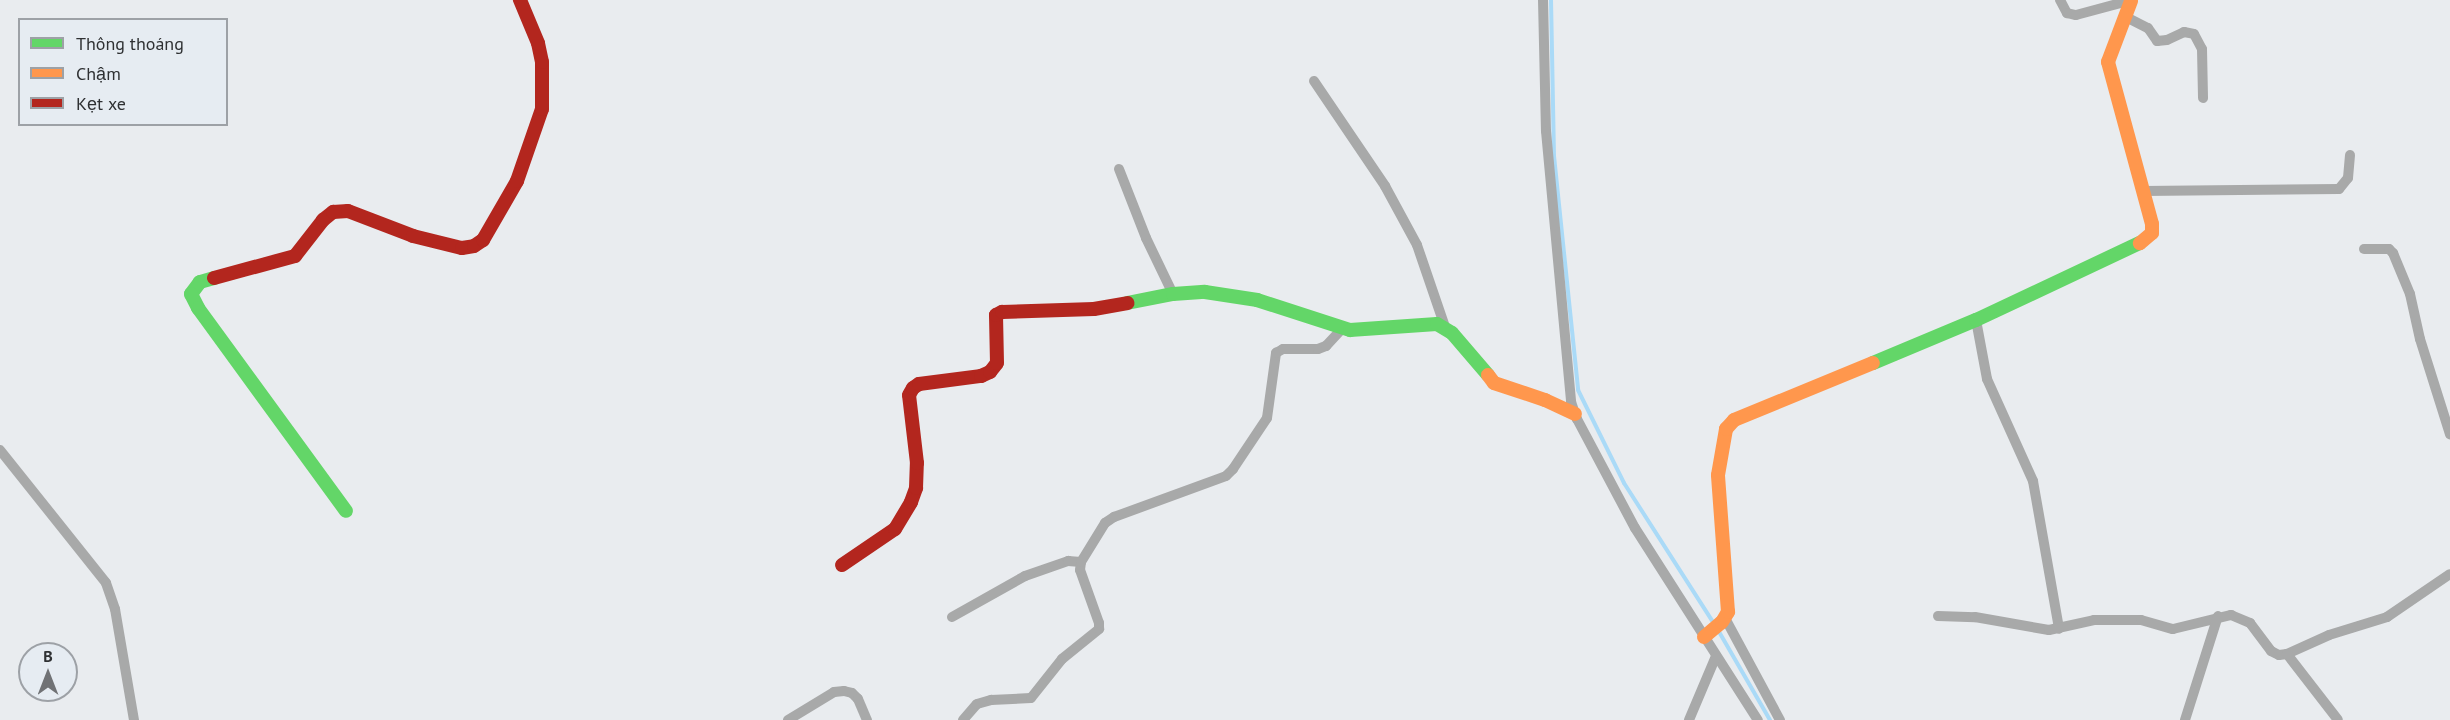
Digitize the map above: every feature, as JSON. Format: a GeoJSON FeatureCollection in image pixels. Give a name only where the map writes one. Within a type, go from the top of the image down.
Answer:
{"type":"FeatureCollection","features":[{"type":"Feature","properties":{"kind":"street"},"geometry":{"type":"LineString","coordinates":[[346,511],[198,308],[191,294],[200,282],[295,256],[323,220],[333,212],[348,211],[413,236],[462,248],[474,246],[483,240],[517,181],[534,138],[542,109],[544,86],[542,62],[538,43],[520,0]]}},
{"type":"Feature","properties":{"kind":"street"},"geometry":{"type":"LineString","coordinates":[[1543,0],[1545,130],[1569,390],[1575,414],[1635,528],[1706,635],[1716,656],[1758,720]]}},
{"type":"Feature","properties":{"kind":"street"},"geometry":{"type":"LineString","coordinates":[[2060,0],[2067,13],[2076,15],[2131,0]]}},
{"type":"Feature","properties":{"kind":"street"},"geometry":{"type":"LineString","coordinates":[[1706,635],[1724,620],[1729,604],[1718,475],[1722,440],[1726,429],[1744,416],[1976,320],[2146,240],[2152,233],[2152,224],[2110,76],[2111,49],[2131,0]]}},
{"type":"Feature","properties":{"kind":"street"},"geometry":{"type":"LineString","coordinates":[[2124,16],[2148,28],[2157,41],[2167,40],[2184,32],[2194,34],[2202,49],[2204,98]]}},
{"type":"Feature","properties":{"kind":"street"},"geometry":{"type":"LineString","coordinates":[[1314,81],[1384,186],[1418,245],[1445,327],[1494,383],[1545,400],[1575,414]]}},
{"type":"Feature","properties":{"kind":"street"},"geometry":{"type":"LineString","coordinates":[[2143,191],[2339,189],[2348,178],[2350,156]]}},
{"type":"Feature","properties":{"kind":"street"},"geometry":{"type":"LineString","coordinates":[[1119,169],[1146,238],[1173,294]]}},
{"type":"Feature","properties":{"kind":"street"},"geometry":{"type":"LineString","coordinates":[[2364,249],[2389,249],[2393,253],[2410,294],[2420,339],[2450,434]]}},
{"type":"Feature","properties":{"kind":"street"},"geometry":{"type":"LineString","coordinates":[[842,565],[895,530],[911,502],[916,488],[917,463],[909,395],[913,388],[919,384],[990,372],[997,363],[996,315],[1002,312],[1095,309],[1173,294],[1205,292],[1249,298],[1295,311],[1342,329],[1358,330],[1428,323],[1445,327]]}},
{"type":"Feature","properties":{"kind":"street"},"geometry":{"type":"LineString","coordinates":[[1976,320],[1987,379],[2033,480],[2059,629]]}},
{"type":"Feature","properties":{"kind":"street"},"geometry":{"type":"LineString","coordinates":[[963,720],[977,704],[991,700],[1031,698],[1057,665],[1098,629],[1099,623],[1082,577],[1081,562],[1098,530],[1114,517],[1226,476],[1267,418],[1276,353],[1283,349],[1318,349],[1326,345],[1342,329]]}},
{"type":"Feature","properties":{"kind":"street"},"geometry":{"type":"LineString","coordinates":[[0,450],[106,583],[116,609],[134,720]]}},
{"type":"Feature","properties":{"kind":"street"},"geometry":{"type":"LineString","coordinates":[[952,617],[1025,576],[1068,561],[1081,562]]}},
{"type":"Feature","properties":{"kind":"street"},"geometry":{"type":"LineString","coordinates":[[1938,616],[1975,617],[2036,629],[2059,629],[2085,621],[2117,620],[2150,621],[2173,629],[2218,616],[2242,617],[2250,623],[2271,651],[2278,655],[2287,654],[2319,639],[2392,615],[2450,574]]}},
{"type":"Feature","properties":{"kind":"street"},"geometry":{"type":"LineString","coordinates":[[2185,720],[2218,616]]}},
{"type":"Feature","properties":{"kind":"street"},"geometry":{"type":"LineString","coordinates":[[1724,620],[1780,720]]}},
{"type":"Feature","properties":{"kind":"street"},"geometry":{"type":"LineString","coordinates":[[2287,654],[2338,720]]}},
{"type":"Feature","properties":{"kind":"street"},"geometry":{"type":"LineString","coordinates":[[1689,720],[1716,656]]}},
{"type":"Feature","properties":{"kind":"street"},"geometry":{"type":"LineString","coordinates":[[788,720],[834,692],[844,691],[852,693],[858,699],[867,720]]}},
{"type":"Feature","properties":{"kind":"waterway"},"geometry":{"type":"LineString","coordinates":[[1551,0],[1554,156],[1578,390],[1624,483],[1714,624]]}},
{"type":"Feature","properties":{"kind":"waterway"},"geometry":{"type":"LineString","coordinates":[[1718,630],[1770,720]]}},
{"type":"Feature","properties":{"kind":"traffic: fast"},"geometry":{"type":"LineString","coordinates":[[1873,363],[1976,320],[2140,243]]}},
{"type":"Feature","properties":{"kind":"traffic: fast"},"geometry":{"type":"LineString","coordinates":[[214,278],[200,282],[191,294],[198,308],[346,511]]}},
{"type":"Feature","properties":{"kind":"traffic: fast"},"geometry":{"type":"LineString","coordinates":[[1127,303],[1173,294],[1205,292],[1257,300],[1350,330],[1437,324],[1452,333],[1488,375]]}},
{"type":"Feature","properties":{"kind":"traffic: slow"},"geometry":{"type":"LineString","coordinates":[[2131,1],[2108,62],[2152,224],[2152,233],[2140,243]]}},
{"type":"Feature","properties":{"kind":"traffic: slow"},"geometry":{"type":"LineString","coordinates":[[1704,637],[1722,622],[1728,612],[1718,475],[1726,429],[1734,420],[1873,363]]}},
{"type":"Feature","properties":{"kind":"traffic: slow"},"geometry":{"type":"LineString","coordinates":[[1488,375],[1494,383],[1545,400],[1575,414]]}},
{"type":"Feature","properties":{"kind":"traffic: jam"},"geometry":{"type":"LineString","coordinates":[[214,278],[295,256],[323,220],[333,212],[348,211],[413,236],[462,248],[474,246],[483,240],[517,181],[542,109],[542,62],[538,43],[520,0]]}},
{"type":"Feature","properties":{"kind":"traffic: jam"},"geometry":{"type":"LineString","coordinates":[[842,565],[895,529],[911,502],[916,488],[917,463],[909,395],[913,388],[919,384],[981,376],[990,372],[997,363],[996,315],[1002,312],[1094,309],[1127,303]]}}]}
